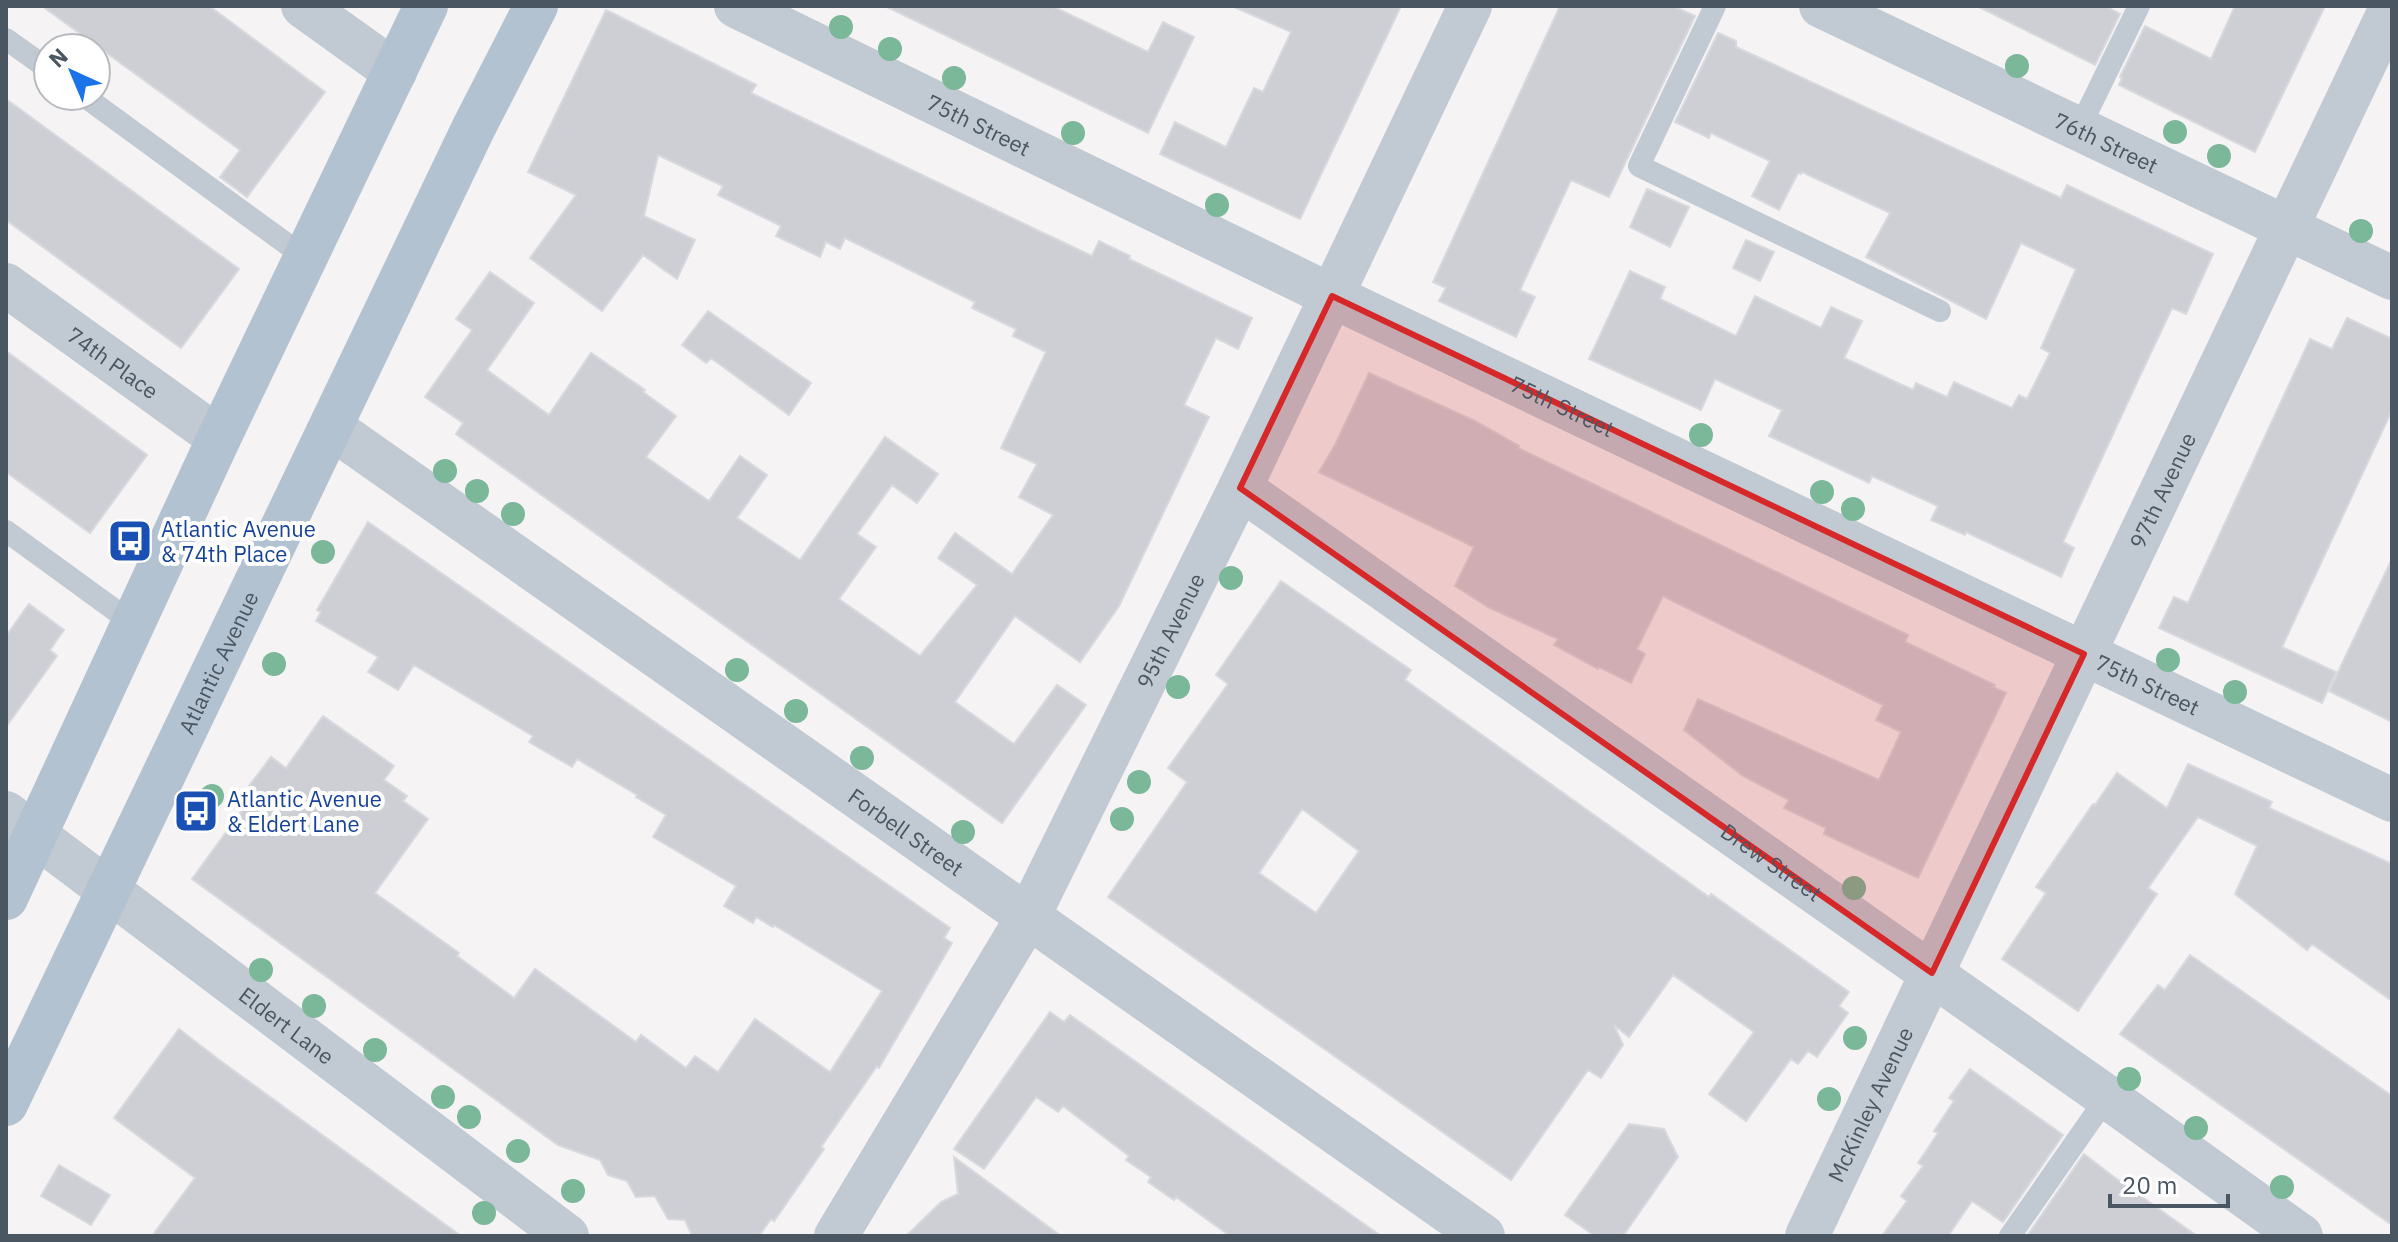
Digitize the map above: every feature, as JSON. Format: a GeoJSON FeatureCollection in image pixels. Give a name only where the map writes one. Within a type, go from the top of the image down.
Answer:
{"type":"FeatureCollection","features":[{"type":"Feature","properties":{"kind":"main road"},"geometry":{"type":"LineString","coordinates":[[6,898],[21,824],[134,624],[219,438],[426,6]]}},
{"type":"Feature","properties":{"kind":"main road","name":"Atlantic Avenue"},"geometry":{"type":"LineString","coordinates":[[6,1104],[474,127],[536,6]]}},
{"type":"Feature","properties":{"kind":"street"},"geometry":{"type":"LineString","coordinates":[[303,6],[395,72]]}},
{"type":"Feature","properties":{"kind":"street","name":"75th Street"},"geometry":{"type":"LineString","coordinates":[[736,6],[1332,296],[2392,800]]}},
{"type":"Feature","properties":{"kind":"street","name":"95th Avenue"},"geometry":{"type":"LineString","coordinates":[[836,1236],[1029,915],[1240,488],[1470,6]]}},
{"type":"Feature","properties":{"kind":"street","name":"76th Street"},"geometry":{"type":"LineString","coordinates":[[1821,6],[2392,278]]}},
{"type":"Feature","properties":{"kind":"street","name":"97th Avenue"},"geometry":{"type":"LineString","coordinates":[[1932,973],[2392,6]]}},
{"type":"Feature","properties":{"kind":"street","name":"74th Place"},"geometry":{"type":"LineString","coordinates":[[6,285],[219,438]]}},
{"type":"Feature","properties":{"kind":"street","name":"Forbell Street"},"geometry":{"type":"LineString","coordinates":[[332,428],[1483,1236]]}},
{"type":"Feature","properties":{"kind":"street","name":"Drew Street"},"geometry":{"type":"LineString","coordinates":[[1240,488],[2301,1236]]}},
{"type":"Feature","properties":{"kind":"street","name":"Eldert Lane"},"geometry":{"type":"LineString","coordinates":[[21,824],[567,1236]]}},
{"type":"Feature","properties":{"kind":"street","name":"McKinley Avenue"},"geometry":{"type":"LineString","coordinates":[[1807,1236],[1932,973]]}},
{"type":"Feature","properties":{"kind":"lane"},"geometry":{"type":"LineString","coordinates":[[1715,6],[1639,166],[1940,311]]}},
{"type":"Feature","properties":{"kind":"lane"},"geometry":{"type":"LineString","coordinates":[[2079,129],[2139,6]]}},
{"type":"Feature","properties":{"kind":"lane"},"geometry":{"type":"LineString","coordinates":[[6,39],[32,58]]}},
{"type":"Feature","properties":{"kind":"lane"},"geometry":{"type":"LineString","coordinates":[[106,112],[306,258]]}},
{"type":"Feature","properties":{"kind":"lane"},"geometry":{"type":"LineString","coordinates":[[6,531],[134,624]]}},
{"type":"Feature","properties":{"kind":"lane"},"geometry":{"type":"LineString","coordinates":[[2010,1236],[2107,1097]]}},
{"type":"Feature","properties":{"kind":"highlighted area"},"geometry":{"type":"Polygon","coordinates":[[[1332,296],[2084,654],[1932,973],[1240,488],[1332,296]]]}},
{"type":"Feature","properties":{"kind":"building"},"geometry":{"type":"Polygon","coordinates":[[[42,6],[209,6],[325,92],[247,197],[220,177],[240,150],[112,57],[112,32],[78,32],[42,6]]]}},
{"type":"Feature","properties":{"kind":"building"},"geometry":{"type":"Polygon","coordinates":[[[885,6],[1052,6],[1148,52],[1163,22],[1194,37],[1148,133],[885,6]]]}},
{"type":"Feature","properties":{"kind":"building"},"geometry":{"type":"Polygon","coordinates":[[[1232,6],[1401,6],[1300,219],[1160,154],[1175,122],[1226,147],[1254,88],[1263,92],[1291,32],[1232,6]]]}},
{"type":"Feature","properties":{"kind":"building"},"geometry":{"type":"Polygon","coordinates":[[[1560,6],[1673,6],[1695,16],[1609,197],[1571,180],[1520,290],[1535,297],[1516,337],[1439,301],[1446,288],[1433,282],[1560,6]]]}},
{"type":"Feature","properties":{"kind":"building"},"geometry":{"type":"Polygon","coordinates":[[[1977,6],[2105,6],[2120,14],[2095,65],[1977,6]]]}},
{"type":"Feature","properties":{"kind":"building"},"geometry":{"type":"Polygon","coordinates":[[[2235,6],[2325,6],[2255,152],[2119,85],[2145,26],[2211,59],[2235,6]]]}},
{"type":"Feature","properties":{"kind":"building"},"geometry":{"type":"Polygon","coordinates":[[[606,10],[756,85],[751,93],[1039,231],[1092,256],[1099,241],[1130,256],[1129,259],[1252,318],[1238,349],[1216,338],[1184,405],[1209,417],[1119,606],[1080,662],[1015,616],[955,702],[1014,744],[1057,685],[1086,705],[1002,823],[456,434],[463,423],[425,397],[472,330],[456,319],[490,272],[534,303],[487,370],[549,415],[591,353],[645,390],[643,392],[676,416],[646,457],[709,501],[740,456],[767,475],[737,518],[800,560],[885,437],[938,474],[917,503],[892,485],[857,534],[876,547],[839,599],[920,656],[977,585],[938,558],[955,533],[1012,574],[1053,515],[1019,497],[1037,464],[1001,448],[1046,352],[1013,336],[1016,329],[972,308],[975,302],[845,238],[840,249],[826,242],[820,257],[776,236],[781,226],[718,195],[723,186],[658,155],[644,216],[695,240],[677,279],[643,255],[602,311],[530,258],[576,195],[528,172],[606,10]]]}},
{"type":"Feature","properties":{"kind":"building"},"geometry":{"type":"Polygon","coordinates":[[[1718,33],[1736,41],[1736,47],[2061,198],[2067,185],[2213,254],[2186,314],[2172,308],[2139,378],[2063,542],[2074,548],[2061,577],[1966,532],[1965,535],[1931,520],[1938,506],[1872,476],[1869,483],[1769,436],[1782,410],[1715,379],[1701,410],[1589,359],[1630,271],[1665,287],[1660,299],[1736,336],[1755,296],[1821,328],[1831,307],[1862,321],[1844,358],[1913,390],[1916,383],[1947,397],[1954,382],[2012,408],[2019,395],[2027,399],[2050,353],[2041,348],[2076,269],[2021,243],[1986,319],[1866,257],[1890,213],[1802,172],[1798,173],[1779,210],[1752,196],[1770,161],[1711,133],[1709,138],[1675,122],[1718,33]]]}},
{"type":"Feature","properties":{"kind":"building"},"geometry":{"type":"Polygon","coordinates":[[[6,99],[239,269],[181,348],[6,220],[6,99]]]}},
{"type":"Feature","properties":{"kind":"building"},"geometry":{"type":"Polygon","coordinates":[[[1647,189],[1689,207],[1670,247],[1630,227],[1647,189]]]}},
{"type":"Feature","properties":{"kind":"building"},"geometry":{"type":"Polygon","coordinates":[[[1746,240],[1774,252],[1760,281],[1733,268],[1746,240]]]}},
{"type":"Feature","properties":{"kind":"building"},"geometry":{"type":"Polygon","coordinates":[[[708,311],[811,383],[789,415],[711,358],[706,363],[682,345],[708,311]]]}},
{"type":"Feature","properties":{"kind":"building"},"geometry":{"type":"Polygon","coordinates":[[[2347,318],[2392,339],[2392,410],[2282,647],[2336,672],[2322,703],[2159,628],[2174,597],[2188,603],[2310,339],[2332,349],[2347,318]]]}},
{"type":"Feature","properties":{"kind":"building"},"geometry":{"type":"Polygon","coordinates":[[[6,351],[147,455],[90,533],[6,472],[6,351]]]}},
{"type":"Feature","properties":{"kind":"building"},"geometry":{"type":"Polygon","coordinates":[[[1369,373],[1475,421],[1518,448],[1908,635],[1905,642],[2006,693],[1918,878],[1824,834],[1826,828],[1784,808],[1789,800],[1743,776],[1684,730],[1698,699],[1879,780],[1901,732],[1876,720],[1883,705],[1663,596],[1637,649],[1645,654],[1631,683],[1554,645],[1558,639],[1488,607],[1455,586],[1474,547],[1319,472],[1369,373]]]}},
{"type":"Feature","properties":{"kind":"building"},"geometry":{"type":"Polygon","coordinates":[[[368,522],[950,928],[944,938],[952,943],[879,1068],[877,1066],[821,1147],[824,1149],[774,1221],[771,1219],[759,1236],[692,1236],[685,1220],[668,1219],[655,1196],[636,1197],[627,1181],[608,1175],[600,1160],[558,1145],[192,879],[256,791],[249,786],[271,757],[286,768],[323,716],[394,766],[384,780],[407,796],[403,801],[428,819],[375,893],[459,953],[457,956],[514,998],[535,969],[636,1042],[641,1035],[686,1068],[695,1056],[718,1072],[755,1019],[830,1072],[882,991],[774,925],[756,917],[753,923],[724,906],[736,886],[653,837],[666,815],[637,795],[577,759],[572,767],[529,742],[533,736],[414,665],[398,690],[368,672],[378,657],[316,621],[321,612],[317,610],[368,522]]]}},
{"type":"Feature","properties":{"kind":"building"},"geometry":{"type":"Polygon","coordinates":[[[2392,559],[2392,722],[2329,691],[2392,559]]]}},
{"type":"Feature","properties":{"kind":"building"},"geometry":{"type":"Polygon","coordinates":[[[1281,581],[1411,670],[1405,680],[1709,897],[1711,894],[1849,992],[1839,1006],[1848,1013],[1817,1057],[1808,1051],[1798,1064],[1791,1059],[1746,1121],[1709,1094],[1754,1032],[1673,975],[1629,1037],[1614,1025],[1623,1045],[1601,1078],[1588,1070],[1511,1180],[1108,897],[1187,782],[1168,768],[1228,684],[1216,675],[1281,581]],[[1302,809],[1259,873],[1316,913],[1359,851],[1302,809]]]}},
{"type":"Feature","properties":{"kind":"building"},"geometry":{"type":"Polygon","coordinates":[[[29,604],[64,630],[50,650],[57,656],[6,727],[6,636],[29,604]]]}},
{"type":"Feature","properties":{"kind":"building"},"geometry":{"type":"Polygon","coordinates":[[[2188,764],[2272,802],[2269,808],[2392,864],[2392,1001],[2312,944],[2307,950],[2235,894],[2257,846],[2198,817],[2148,888],[2157,894],[2078,1011],[2002,959],[2046,893],[2036,887],[2117,773],[2167,808],[2188,764]]]}},
{"type":"Feature","properties":{"kind":"building"},"geometry":{"type":"Polygon","coordinates":[[[2190,955],[2392,1096],[2392,1225],[2120,1034],[2158,985],[2165,990],[2190,955]]]}},
{"type":"Feature","properties":{"kind":"building"},"geometry":{"type":"Polygon","coordinates":[[[1050,1012],[1064,1022],[1070,1015],[1381,1236],[1230,1236],[1176,1197],[1174,1200],[1148,1182],[1151,1177],[1126,1160],[1129,1156],[1063,1106],[1058,1112],[1036,1097],[984,1169],[954,1149],[1050,1012]]]}},
{"type":"Feature","properties":{"kind":"building"},"geometry":{"type":"Polygon","coordinates":[[[179,1029],[461,1236],[152,1236],[195,1178],[114,1118],[179,1029]]]}},
{"type":"Feature","properties":{"kind":"building"},"geometry":{"type":"Polygon","coordinates":[[[1970,1069],[2063,1135],[2003,1222],[1972,1201],[1948,1236],[1882,1236],[1907,1201],[1901,1196],[1923,1166],[1918,1163],[1954,1101],[1949,1098],[1970,1069]]]}},
{"type":"Feature","properties":{"kind":"building"},"geometry":{"type":"Polygon","coordinates":[[[1629,1124],[1664,1129],[1678,1157],[1623,1236],[1595,1236],[1565,1215],[1629,1124]]]}},
{"type":"Feature","properties":{"kind":"building"},"geometry":{"type":"Polygon","coordinates":[[[2084,1154],[2114,1177],[2197,1236],[2027,1236],[2084,1154]]]}},
{"type":"Feature","properties":{"kind":"building"},"geometry":{"type":"Polygon","coordinates":[[[954,1157],[1061,1236],[906,1236],[941,1202],[958,1194],[954,1157]]]}},
{"type":"Feature","properties":{"kind":"building"},"geometry":{"type":"Polygon","coordinates":[[[59,1165],[110,1195],[91,1225],[41,1196],[59,1165]]]}},
{"type":"Feature","properties":{"kind":"place","name":"Atlantic Avenue & 74th Place"},"geometry":{"type":"Point","coordinates":[130,541]}},
{"type":"Feature","properties":{"kind":"place","name":"Atlantic Avenue & Eldert Lane"},"geometry":{"type":"Point","coordinates":[196,811]}}]}
